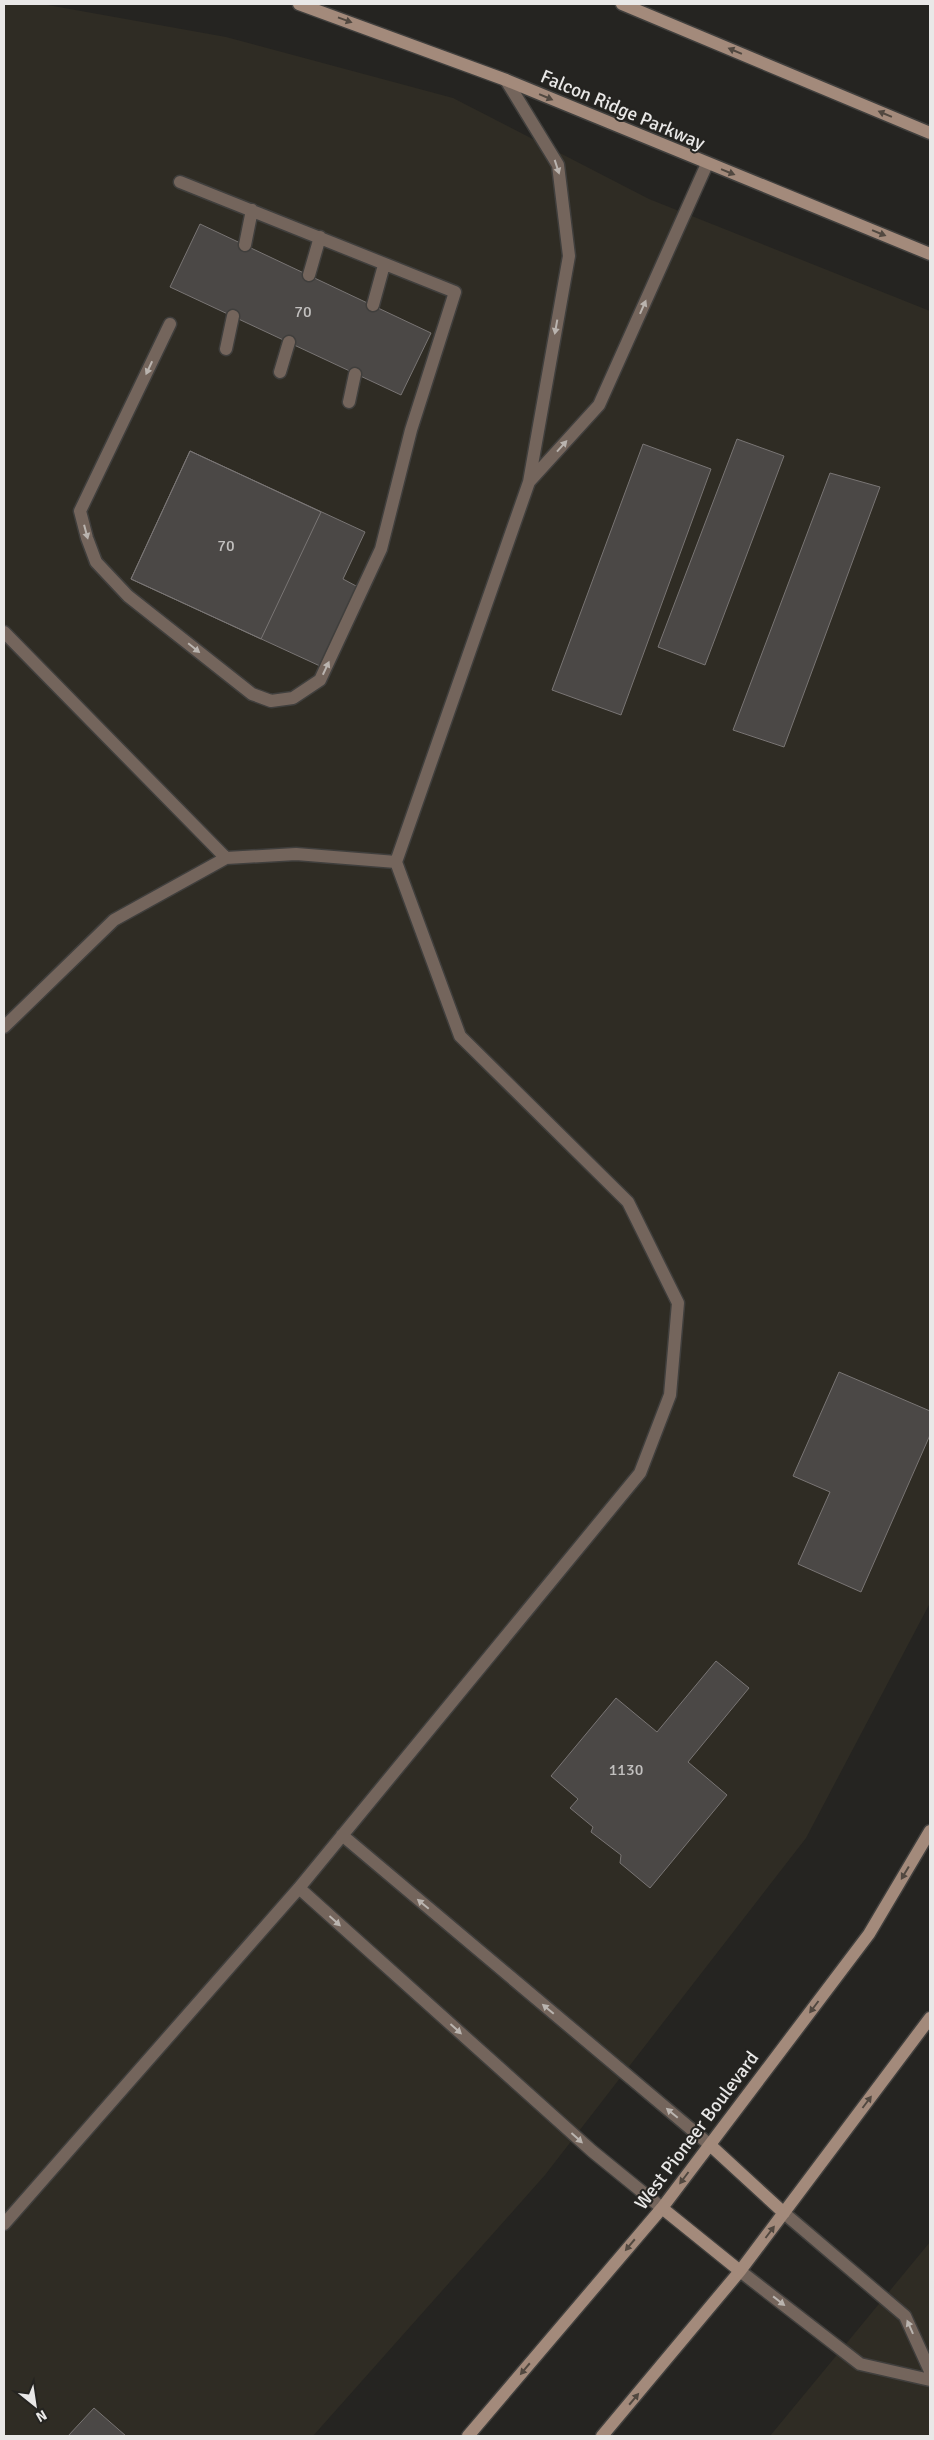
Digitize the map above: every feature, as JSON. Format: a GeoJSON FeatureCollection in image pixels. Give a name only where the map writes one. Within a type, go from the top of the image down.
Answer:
{"type":"FeatureCollection","features":[{"type":"Feature","properties":{"kind":"main road","name":"Falcon Ridge Parkway"},"geometry":{"type":"LineString","coordinates":[[299,4],[506,80],[930,254]]}},
{"type":"Feature","properties":{"kind":"main road"},"geometry":{"type":"LineString","coordinates":[[622,4],[930,133]]}},
{"type":"Feature","properties":{"kind":"main road","name":"West Pioneer Boulevard"},"geometry":{"type":"LineString","coordinates":[[468,2436],[662,2208],[869,1934],[930,1831]]}},
{"type":"Feature","properties":{"kind":"main road"},"geometry":{"type":"LineString","coordinates":[[602,2436],[740,2271],[930,2018]]}},
{"type":"Feature","properties":{"kind":"main road"},"geometry":{"type":"LineString","coordinates":[[710,2145],[784,2213]]}},
{"type":"Feature","properties":{"kind":"main road"},"geometry":{"type":"LineString","coordinates":[[662,2208],[740,2271]]}},
{"type":"Feature","properties":{"kind":"street"},"geometry":{"type":"LineString","coordinates":[[4,2224],[299,1888],[640,1473],[670,1395],[678,1304],[628,1202],[460,1036],[396,862],[529,482],[569,256],[558,165],[506,80]]}},
{"type":"Feature","properties":{"kind":"street"},"geometry":{"type":"LineString","coordinates":[[529,482],[599,405],[707,164]]}},
{"type":"Feature","properties":{"kind":"street"},"geometry":{"type":"LineString","coordinates":[[170,324],[80,511],[87,538],[96,562],[128,596],[252,694],[271,700],[293,698],[320,680],[381,549],[411,430],[455,292],[180,182]]}},
{"type":"Feature","properties":{"kind":"street"},"geometry":{"type":"LineString","coordinates":[[245,245],[252,210]]}},
{"type":"Feature","properties":{"kind":"street"},"geometry":{"type":"LineString","coordinates":[[309,275],[320,237]]}},
{"type":"Feature","properties":{"kind":"street"},"geometry":{"type":"LineString","coordinates":[[373,305],[384,265]]}},
{"type":"Feature","properties":{"kind":"street"},"geometry":{"type":"LineString","coordinates":[[226,349],[233,316]]}},
{"type":"Feature","properties":{"kind":"street"},"geometry":{"type":"LineString","coordinates":[[280,372],[289,342]]}},
{"type":"Feature","properties":{"kind":"street"},"geometry":{"type":"LineString","coordinates":[[348,402],[356,374]]}},
{"type":"Feature","properties":{"kind":"street"},"geometry":{"type":"LineString","coordinates":[[4,632],[226,858]]}},
{"type":"Feature","properties":{"kind":"street"},"geometry":{"type":"LineString","coordinates":[[4,1027],[114,920],[226,858],[296,854],[396,862]]}},
{"type":"Feature","properties":{"kind":"street"},"geometry":{"type":"LineString","coordinates":[[342,1835],[710,2145]]}},
{"type":"Feature","properties":{"kind":"street"},"geometry":{"type":"LineString","coordinates":[[299,1888],[592,2151],[662,2208]]}},
{"type":"Feature","properties":{"kind":"street"},"geometry":{"type":"LineString","coordinates":[[784,2213],[905,2316],[930,2371]]}},
{"type":"Feature","properties":{"kind":"street"},"geometry":{"type":"LineString","coordinates":[[740,2271],[860,2364],[930,2380]]}},
{"type":"Feature","properties":{"kind":"shaded area"},"geometry":{"type":"Polygon","coordinates":[[[4,4],[42,4],[226,37],[453,98],[649,199],[930,311],[930,1603],[806,1838],[545,2175],[313,2436],[4,2436],[4,4]]]}},
{"type":"Feature","properties":{"kind":"shaded area"},"geometry":{"type":"Polygon","coordinates":[[[930,2242],[930,2436],[770,2436],[930,2242]]]}},
{"type":"Feature","properties":{"kind":"building"},"geometry":{"type":"Polygon","coordinates":[[[200,224],[431,333],[401,395],[170,287],[200,224]]]}},
{"type":"Feature","properties":{"kind":"building"},"geometry":{"type":"Polygon","coordinates":[[[737,439],[784,456],[705,665],[658,647],[737,439]]]}},
{"type":"Feature","properties":{"kind":"building"},"geometry":{"type":"Polygon","coordinates":[[[643,444],[711,469],[621,715],[552,690],[643,444]]]}},
{"type":"Feature","properties":{"kind":"building"},"geometry":{"type":"Polygon","coordinates":[[[190,451],[365,532],[343,579],[358,587],[320,666],[131,579],[190,451]]]}},
{"type":"Feature","properties":{"kind":"building"},"geometry":{"type":"Polygon","coordinates":[[[190,451],[321,512],[261,639],[131,579],[190,451]]]}},
{"type":"Feature","properties":{"kind":"building"},"geometry":{"type":"Polygon","coordinates":[[[830,473],[880,487],[784,747],[733,730],[830,473]]]}},
{"type":"Feature","properties":{"kind":"building"},"geometry":{"type":"Polygon","coordinates":[[[839,1372],[930,1411],[930,1435],[861,1592],[798,1564],[830,1492],[793,1476],[839,1372]]]}},
{"type":"Feature","properties":{"kind":"building"},"geometry":{"type":"Polygon","coordinates":[[[716,1661],[749,1688],[688,1762],[727,1795],[650,1888],[620,1863],[621,1855],[591,1832],[593,1827],[570,1808],[578,1799],[551,1776],[616,1698],[657,1732],[716,1661]]]}},
{"type":"Feature","properties":{"kind":"building"},"geometry":{"type":"Polygon","coordinates":[[[94,2408],[126,2436],[68,2436],[94,2408]]]}}]}
